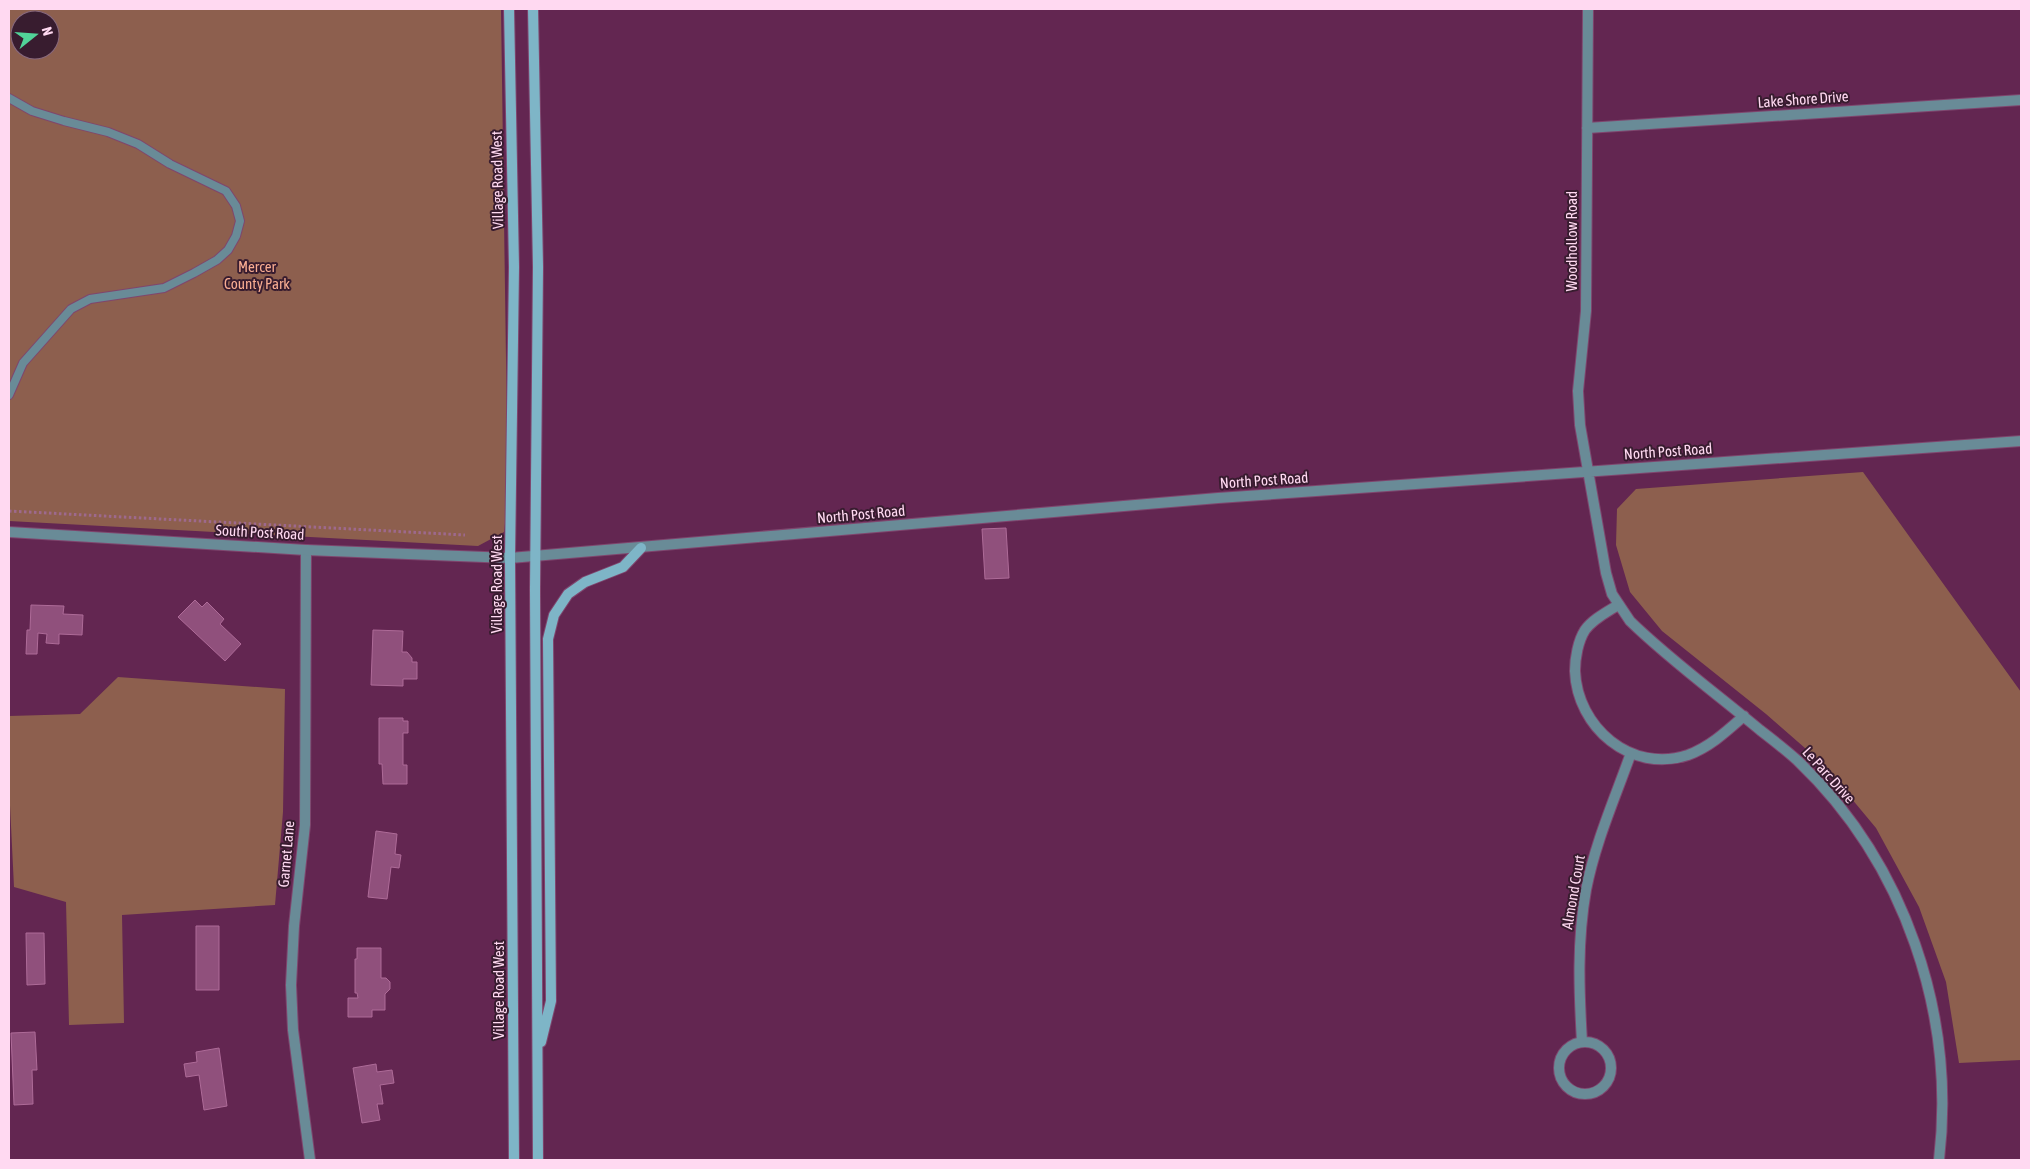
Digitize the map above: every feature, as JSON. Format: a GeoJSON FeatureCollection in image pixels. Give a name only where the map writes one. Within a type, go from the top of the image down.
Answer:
{"type":"FeatureCollection","features":[{"type":"Feature","properties":{"kind":"main road","name":"Village Road West"},"geometry":{"type":"LineString","coordinates":[[509,9],[514,267],[510,558],[514,1160]]}},
{"type":"Feature","properties":{"kind":"main road"},"geometry":{"type":"LineString","coordinates":[[533,9],[538,267],[535,557],[538,1160]]}},
{"type":"Feature","properties":{"kind":"main road"},"geometry":{"type":"LineString","coordinates":[[537,1060],[551,1001],[548,639],[554,615],[568,594],[585,582],[624,567],[642,548]]}},
{"type":"Feature","properties":{"kind":"street","name":"Woodhollow Road"},"geometry":{"type":"LineString","coordinates":[[1587,472],[1580,425],[1578,391],[1586,311],[1588,9]]}},
{"type":"Feature","properties":{"kind":"street","name":"Lake Shore Drive"},"geometry":{"type":"LineString","coordinates":[[1587,128],[2021,100]]}},
{"type":"Feature","properties":{"kind":"street","name":"North Post Road"},"geometry":{"type":"LineString","coordinates":[[510,558],[1218,498],[2021,441]]}},
{"type":"Feature","properties":{"kind":"street","name":"Le Parc Drive"},"geometry":{"type":"LineString","coordinates":[[1587,472],[1606,573],[1612,594],[1618,605],[1639,630],[1798,761],[1852,823],[1879,865],[1912,932],[1929,988],[1940,1053],[1943,1095],[1942,1136],[1939,1160]]}},
{"type":"Feature","properties":{"kind":"street","name":"South Post Road"},"geometry":{"type":"LineString","coordinates":[[9,532],[306,550],[510,558]]}},
{"type":"Feature","properties":{"kind":"street","name":"Garnet Lane"},"geometry":{"type":"LineString","coordinates":[[306,550],[305,825],[294,926],[291,985],[295,1049],[310,1160]]}},
{"type":"Feature","properties":{"kind":"street"},"geometry":{"type":"LineString","coordinates":[[1618,605],[1595,619],[1585,631],[1575,664],[1576,683],[1580,700],[1597,730],[1613,744],[1631,753],[1649,758],[1667,759],[1705,748],[1744,716]]}},
{"type":"Feature","properties":{"kind":"street","name":"Almond Court"},"geometry":{"type":"LineString","coordinates":[[1582,1042],[1578,981],[1580,936],[1586,890],[1597,846],[1631,753]]}},
{"type":"Feature","properties":{"kind":"street"},"geometry":{"type":"LineString","coordinates":[[1582,1042],[1593,1043],[1601,1047],[1607,1054],[1610,1062],[1610,1075],[1600,1089],[1582,1094],[1566,1086],[1559,1070],[1560,1061],[1568,1048],[1582,1042]]}},
{"type":"Feature","properties":{"kind":"lane"},"geometry":{"type":"LineString","coordinates":[[9,98],[32,111],[108,132],[138,144],[170,164],[226,192],[236,206],[240,221],[236,236],[228,250],[217,260],[194,273],[164,288],[90,299],[71,310],[23,363],[9,395]]}},
{"type":"Feature","properties":{"kind":"path"},"geometry":{"type":"LineString","coordinates":[[9,510],[465,535]]}},
{"type":"Feature","properties":{"kind":"green space","name":"Mercer County Park"},"geometry":{"type":"Polygon","coordinates":[[[9,9],[501,9],[508,499],[504,532],[478,546],[9,521],[9,9]]]}},
{"type":"Feature","properties":{"kind":"green space"},"geometry":{"type":"Polygon","coordinates":[[[1863,472],[2021,692],[2021,1060],[1959,1063],[1946,982],[1919,907],[1876,828],[1821,762],[1766,714],[1662,631],[1630,592],[1616,545],[1617,509],[1636,489],[1863,472]]]}},
{"type":"Feature","properties":{"kind":"green space"},"geometry":{"type":"Polygon","coordinates":[[[118,677],[285,689],[283,812],[275,905],[122,915],[124,1023],[69,1025],[66,902],[14,887],[9,785],[9,716],[80,714],[118,677]]]}},
{"type":"Feature","properties":{"kind":"building"},"geometry":{"type":"Polygon","coordinates":[[[1006,528],[1009,578],[985,579],[982,529],[1006,528]]]}},
{"type":"Feature","properties":{"kind":"building"},"geometry":{"type":"Polygon","coordinates":[[[195,600],[202,607],[207,602],[224,619],[220,624],[241,644],[225,661],[178,617],[195,600]]]}},
{"type":"Feature","properties":{"kind":"building"},"geometry":{"type":"Polygon","coordinates":[[[31,605],[64,606],[63,614],[83,615],[82,635],[59,634],[59,644],[46,643],[47,634],[38,633],[37,654],[26,654],[27,630],[30,630],[31,605]]]}},
{"type":"Feature","properties":{"kind":"building"},"geometry":{"type":"Polygon","coordinates":[[[373,630],[403,631],[402,652],[407,652],[412,658],[412,662],[417,662],[417,679],[403,679],[403,686],[371,685],[373,630]]]}},
{"type":"Feature","properties":{"kind":"building"},"geometry":{"type":"Polygon","coordinates":[[[379,718],[403,718],[403,721],[408,721],[408,733],[403,733],[403,765],[407,765],[407,784],[383,784],[382,764],[379,764],[379,718]]]}},
{"type":"Feature","properties":{"kind":"building"},"geometry":{"type":"Polygon","coordinates":[[[376,831],[397,834],[395,854],[401,855],[399,868],[391,867],[387,899],[368,897],[376,831]]]}},
{"type":"Feature","properties":{"kind":"building"},"geometry":{"type":"Polygon","coordinates":[[[196,926],[219,926],[219,990],[196,990],[196,926]]]}},
{"type":"Feature","properties":{"kind":"building"},"geometry":{"type":"Polygon","coordinates":[[[26,933],[44,933],[45,984],[27,985],[26,933]]]}},
{"type":"Feature","properties":{"kind":"building"},"geometry":{"type":"Polygon","coordinates":[[[357,948],[381,948],[381,978],[386,978],[390,982],[390,989],[385,994],[385,1010],[372,1010],[372,1017],[348,1017],[348,998],[358,998],[357,993],[355,993],[355,959],[357,959],[357,948]]]}},
{"type":"Feature","properties":{"kind":"building"},"geometry":{"type":"Polygon","coordinates":[[[35,1032],[37,1070],[32,1070],[33,1104],[14,1105],[11,1033],[35,1032]]]}},
{"type":"Feature","properties":{"kind":"building"},"geometry":{"type":"Polygon","coordinates":[[[219,1048],[227,1106],[204,1110],[199,1075],[186,1077],[184,1064],[197,1062],[196,1052],[219,1048]]]}},
{"type":"Feature","properties":{"kind":"building"},"geometry":{"type":"Polygon","coordinates":[[[376,1064],[377,1072],[392,1070],[394,1083],[380,1085],[383,1104],[377,1104],[380,1120],[362,1123],[353,1068],[376,1064]]]}}]}
